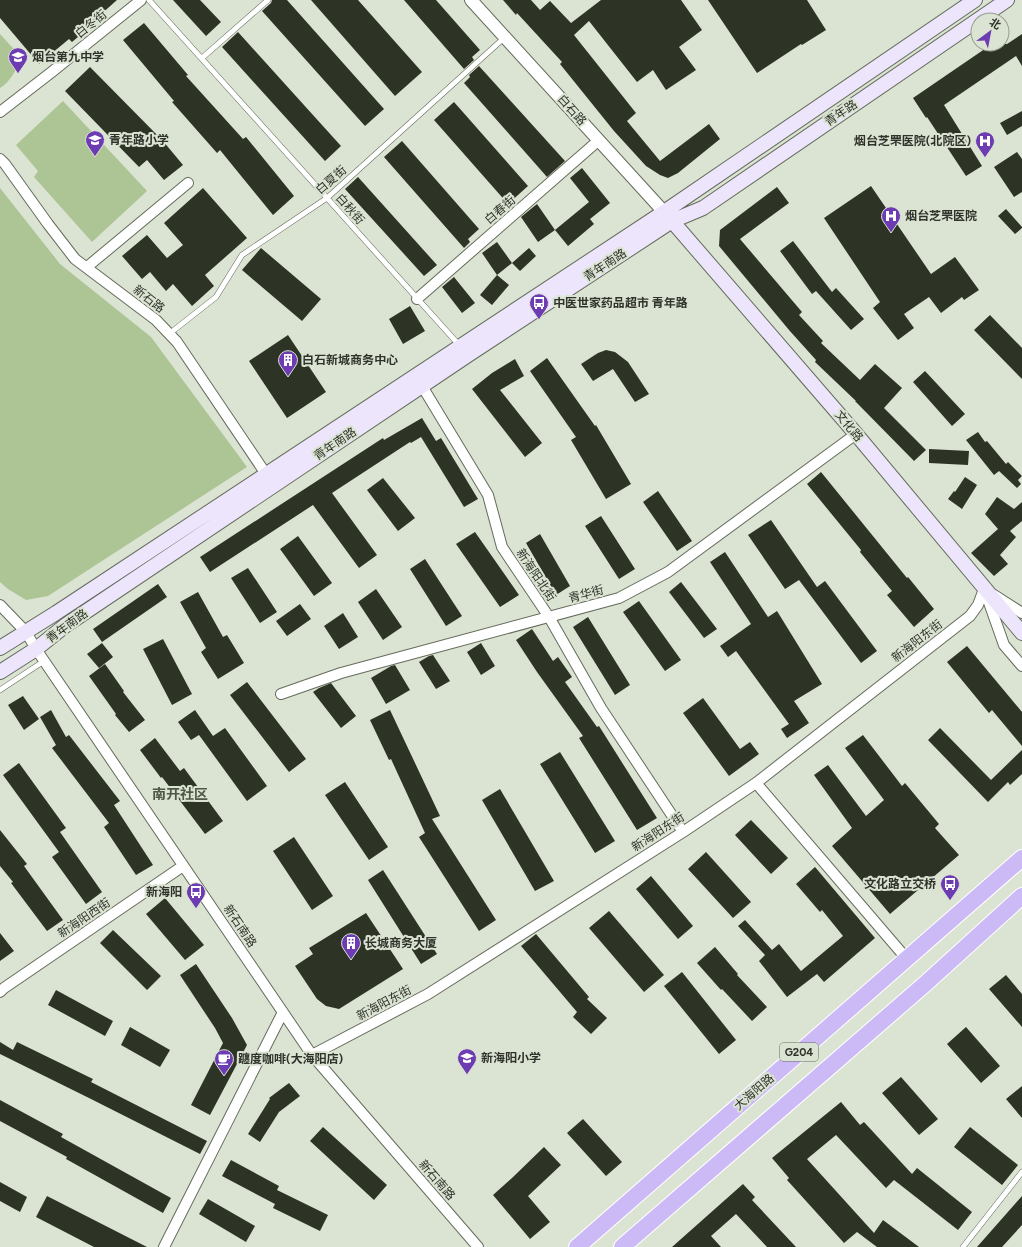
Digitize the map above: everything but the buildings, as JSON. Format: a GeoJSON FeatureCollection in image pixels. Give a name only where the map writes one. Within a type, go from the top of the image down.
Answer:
{"type":"FeatureCollection","features":[{"type":"Feature","properties":{"kind":"highway","name":"大海阳路"},"geometry":{"type":"LineString","coordinates":[[577,1247],[1022,858]]}},
{"type":"Feature","properties":{"kind":"highway","name":"G204"},"geometry":{"type":"LineString","coordinates":[[622,1247],[926,984],[1022,896]]}},
{"type":"Feature","properties":{"kind":"main road","name":"青年路"},"geometry":{"type":"LineString","coordinates":[[668,216],[975,0]]}},
{"type":"Feature","properties":{"kind":"main road","name":"青年路"},"geometry":{"type":"LineString","coordinates":[[668,216],[703,208],[1006,0]]}},
{"type":"Feature","properties":{"kind":"main road","name":"青年南路"},"geometry":{"type":"LineString","coordinates":[[3,644],[26,632],[56,613],[266,474],[464,350],[668,216]]}},
{"type":"Feature","properties":{"kind":"main road","name":"文化路"},"geometry":{"type":"LineString","coordinates":[[668,216],[856,434],[1021,632]]}},
{"type":"Feature","properties":{"kind":"main road","name":"青年南路"},"geometry":{"type":"LineString","coordinates":[[0,672],[36,649],[73,621],[422,386],[464,350]]}},
{"type":"Feature","properties":{"kind":"street","name":"白冬街"},"geometry":{"type":"LineString","coordinates":[[0,112],[141,0]]}},
{"type":"Feature","properties":{"kind":"street","name":"白石路"},"geometry":{"type":"LineString","coordinates":[[471,0],[668,216]]}},
{"type":"Feature","properties":{"kind":"street","name":"白春街"},"geometry":{"type":"LineString","coordinates":[[417,299],[599,140]]}},
{"type":"Feature","properties":{"kind":"street","name":"新石路"},"geometry":{"type":"LineString","coordinates":[[0,159],[75,259],[156,320],[177,342],[266,474]]}},
{"type":"Feature","properties":{"kind":"street"},"geometry":{"type":"LineString","coordinates":[[87,267],[188,183]]}},
{"type":"Feature","properties":{"kind":"street","name":"新海阳北街"},"geometry":{"type":"LineString","coordinates":[[422,386],[488,495],[502,547],[549,617],[601,708],[683,832]]}},
{"type":"Feature","properties":{"kind":"street","name":"青华街"},"geometry":{"type":"LineString","coordinates":[[281,694],[341,673],[619,598],[668,572],[856,434]]}},
{"type":"Feature","properties":{"kind":"street"},"geometry":{"type":"LineString","coordinates":[[984,589],[1022,613]]}},
{"type":"Feature","properties":{"kind":"street"},"geometry":{"type":"LineString","coordinates":[[984,589],[1004,645],[1022,666]]}},
{"type":"Feature","properties":{"kind":"street","name":"新海阳东街"},"geometry":{"type":"LineString","coordinates":[[312,1056],[428,994],[683,832],[756,783],[970,616],[978,605],[984,589]]}},
{"type":"Feature","properties":{"kind":"street","name":"新石南路"},"geometry":{"type":"LineString","coordinates":[[0,605],[26,632],[44,661],[312,1056],[478,1247]]}},
{"type":"Feature","properties":{"kind":"street"},"geometry":{"type":"LineString","coordinates":[[756,783],[906,958]]}},
{"type":"Feature","properties":{"kind":"street","name":"新海阳西街"},"geometry":{"type":"LineString","coordinates":[[0,992],[183,866]]}},
{"type":"Feature","properties":{"kind":"street"},"geometry":{"type":"LineString","coordinates":[[164,1247],[283,1012]]}},
{"type":"Feature","properties":{"kind":"lane","name":"白秋街"},"geometry":{"type":"LineString","coordinates":[[150,0],[464,350]]}},
{"type":"Feature","properties":{"kind":"lane"},"geometry":{"type":"LineString","coordinates":[[202,58],[268,0]]}},
{"type":"Feature","properties":{"kind":"lane","name":"白夏街"},"geometry":{"type":"LineString","coordinates":[[169,334],[216,297],[242,255],[327,198],[505,37]]}},
{"type":"Feature","properties":{"kind":"lane"},"geometry":{"type":"LineString","coordinates":[[0,690],[44,661]]}},
{"type":"Feature","properties":{"kind":"lane"},"geometry":{"type":"LineString","coordinates":[[962,1247],[1022,1172]]}},
{"type":"Feature","properties":{"kind":"green space"},"geometry":{"type":"Polygon","coordinates":[[[0,34],[21,57],[13,74],[0,88],[0,34]]]}},
{"type":"Feature","properties":{"kind":"green space"},"geometry":{"type":"Polygon","coordinates":[[[63,101],[147,191],[92,242],[34,177],[38,171],[16,145],[63,101]]]}},
{"type":"Feature","properties":{"kind":"green space"},"geometry":{"type":"Polygon","coordinates":[[[0,188],[60,264],[151,337],[247,467],[48,596],[26,600],[8,589],[0,582],[0,188]]]}},
{"type":"Feature","properties":{"kind":"place","name":"烟台第九中学"},"geometry":{"type":"Point","coordinates":[18,74]}},
{"type":"Feature","properties":{"kind":"place","name":"青年路小学"},"geometry":{"type":"Point","coordinates":[95,157]}},
{"type":"Feature","properties":{"kind":"place","name":"烟台芝罘医院(北院区)"},"geometry":{"type":"Point","coordinates":[985,158]}},
{"type":"Feature","properties":{"kind":"place","name":"烟台芝罘医院"},"geometry":{"type":"Point","coordinates":[891,233]}},
{"type":"Feature","properties":{"kind":"place","name":"中医世家药品超市 青年路"},"geometry":{"type":"Point","coordinates":[539,320]}},
{"type":"Feature","properties":{"kind":"place","name":"白石新城商务中心"},"geometry":{"type":"Point","coordinates":[288,377]}},
{"type":"Feature","properties":{"kind":"place","name":"文化路立交桥"},"geometry":{"type":"Point","coordinates":[950,901]}},
{"type":"Feature","properties":{"kind":"place","name":"新海阳"},"geometry":{"type":"Point","coordinates":[196,909]}},
{"type":"Feature","properties":{"kind":"place","name":"长城商务大厦"},"geometry":{"type":"Point","coordinates":[351,960]}},
{"type":"Feature","properties":{"kind":"place","name":"新海阳小学"},"geometry":{"type":"Point","coordinates":[467,1075]}},
{"type":"Feature","properties":{"kind":"place","name":"躔度咖啡(大海阳店)"},"geometry":{"type":"Point","coordinates":[224,1076]}},
{"type":"Feature","properties":{"kind":"district","name":"南开社区"},"geometry":{"type":"Point","coordinates":[180,794]}}]}
